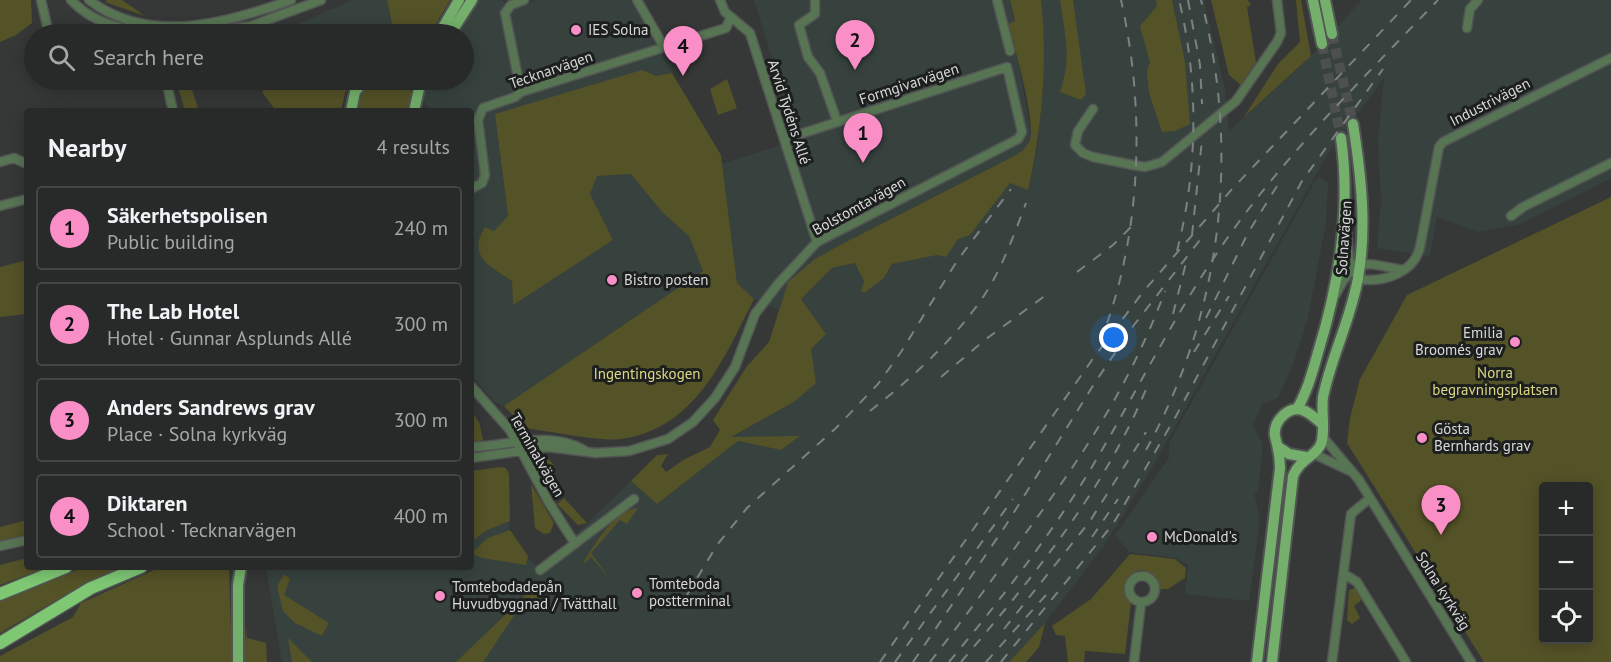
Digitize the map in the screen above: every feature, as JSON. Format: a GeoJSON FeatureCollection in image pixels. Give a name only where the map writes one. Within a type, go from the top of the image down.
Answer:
{"type":"FeatureCollection","features":[{"type":"Feature","properties":{"kind":"highway"},"geometry":{"type":"LineString","coordinates":[[0,594],[59,570]]}},
{"type":"Feature","properties":{"kind":"highway"},"geometry":{"type":"LineString","coordinates":[[0,643],[91,588],[134,570]]}},
{"type":"Feature","properties":{"kind":"main road"},"geometry":{"type":"LineString","coordinates":[[445,24],[459,0]]}},
{"type":"Feature","properties":{"kind":"main road"},"geometry":{"type":"LineString","coordinates":[[456,24],[472,0]]}},
{"type":"Feature","properties":{"kind":"main road"},"geometry":{"type":"LineString","coordinates":[[1313,0],[1322,44]]}},
{"type":"Feature","properties":{"kind":"main road"},"geometry":{"type":"LineString","coordinates":[[1325,0],[1332,34]]}},
{"type":"Feature","properties":{"kind":"main road"},"geometry":{"type":"LineString","coordinates":[[352,108],[356,90]]}},
{"type":"Feature","properties":{"kind":"main road"},"geometry":{"type":"LineString","coordinates":[[416,90],[417,108]]}},
{"type":"Feature","properties":{"kind":"main road"},"geometry":{"type":"LineString","coordinates":[[417,94],[418,90]]}},
{"type":"Feature","properties":{"kind":"main road","name":"Solnavägen"},"geometry":{"type":"LineString","coordinates":[[1323,437],[1321,423],[1323,396],[1350,307],[1363,280],[1356,267],[1362,196],[1353,124]]}},
{"type":"Feature","properties":{"kind":"main road","name":"Solnavägen"},"geometry":{"type":"LineString","coordinates":[[1257,662],[1278,490],[1280,448],[1275,435],[1276,424],[1285,414],[1297,409],[1307,391],[1334,297],[1346,215],[1345,167],[1341,138]]}},
{"type":"Feature","properties":{"kind":"main road"},"geometry":{"type":"LineString","coordinates":[[1297,409],[1309,412],[1321,423]]}},
{"type":"Feature","properties":{"kind":"main road"},"geometry":{"type":"LineString","coordinates":[[1272,662],[1293,476],[1309,455],[1320,446],[1323,437]]}},
{"type":"Feature","properties":{"kind":"main road"},"geometry":{"type":"LineString","coordinates":[[1280,448],[1290,454],[1309,455]]}},
{"type":"Feature","properties":{"kind":"main road"},"geometry":{"type":"LineString","coordinates":[[235,570],[238,585]]}},
{"type":"Feature","properties":{"kind":"main road"},"geometry":{"type":"LineString","coordinates":[[238,662],[238,585],[240,570]]}},
{"type":"Feature","properties":{"kind":"street"},"geometry":{"type":"LineString","coordinates":[[41,0],[47,24]]}},
{"type":"Feature","properties":{"kind":"street"},"geometry":{"type":"LineString","coordinates":[[71,0],[79,8],[107,24]]}},
{"type":"Feature","properties":{"kind":"street"},"geometry":{"type":"LineString","coordinates":[[89,0],[117,16],[157,24]]}},
{"type":"Feature","properties":{"kind":"street"},"geometry":{"type":"LineString","coordinates":[[217,24],[246,17],[291,0]]}},
{"type":"Feature","properties":{"kind":"street"},"geometry":{"type":"LineString","coordinates":[[259,24],[321,0]]}},
{"type":"Feature","properties":{"kind":"street"},"geometry":{"type":"LineString","coordinates":[[521,92],[505,13],[511,5],[524,0]]}},
{"type":"Feature","properties":{"kind":"street"},"geometry":{"type":"LineString","coordinates":[[638,0],[664,47]]}},
{"type":"Feature","properties":{"kind":"street","name":"Arvid Tydéns Allé"},"geometry":{"type":"LineString","coordinates":[[720,0],[725,12],[750,33],[817,242]]}},
{"type":"Feature","properties":{"kind":"street"},"geometry":{"type":"LineString","coordinates":[[815,0],[815,14],[799,25],[808,57],[820,74],[837,122]]}},
{"type":"Feature","properties":{"kind":"street"},"geometry":{"type":"LineString","coordinates":[[997,0],[1010,51]]}},
{"type":"Feature","properties":{"kind":"street"},"geometry":{"type":"LineString","coordinates":[[1093,109],[1078,131],[1076,145],[1083,153],[1145,167],[1162,162],[1236,101],[1281,33],[1277,0]]}},
{"type":"Feature","properties":{"kind":"street"},"geometry":{"type":"LineString","coordinates":[[1467,28],[1470,9],[1478,0]]}},
{"type":"Feature","properties":{"kind":"street","name":"Tecknarvägen"},"geometry":{"type":"LineString","coordinates":[[474,187],[482,183],[485,175],[479,113],[483,108],[515,97],[521,92],[726,28],[731,17]]}},
{"type":"Feature","properties":{"kind":"street","name":"Industrivägen"},"geometry":{"type":"LineString","coordinates":[[1403,270],[1412,266],[1417,260],[1439,147],[1443,142],[1611,58]]}},
{"type":"Feature","properties":{"kind":"street","name":"Formgivarvägen"},"geometry":{"type":"LineString","coordinates":[[784,139],[1007,67]]}},
{"type":"Feature","properties":{"kind":"street","name":"Bolstomtavägen"},"geometry":{"type":"LineString","coordinates":[[474,458],[548,447],[618,452],[648,447],[668,439],[693,422],[715,398],[735,367],[755,314],[766,298],[817,242],[1018,139],[1022,132],[1007,67]]}},
{"type":"Feature","properties":{"kind":"street"},"geometry":{"type":"LineString","coordinates":[[168,90],[172,108]]}},
{"type":"Feature","properties":{"kind":"street"},"geometry":{"type":"LineString","coordinates":[[0,162],[15,155],[24,162]]}},
{"type":"Feature","properties":{"kind":"street"},"geometry":{"type":"LineString","coordinates":[[1511,216],[1523,207],[1611,163]]}},
{"type":"Feature","properties":{"kind":"street"},"geometry":{"type":"LineString","coordinates":[[0,206],[24,200]]}},
{"type":"Feature","properties":{"kind":"street"},"geometry":{"type":"LineString","coordinates":[[1346,215],[1356,267]]}},
{"type":"Feature","properties":{"kind":"street"},"geometry":{"type":"LineString","coordinates":[[1334,297],[1346,273],[1356,267],[1371,264],[1403,270]]}},
{"type":"Feature","properties":{"kind":"street"},"geometry":{"type":"LineString","coordinates":[[1363,280],[1384,278],[1403,270]]}},
{"type":"Feature","properties":{"kind":"street","name":"Terminalvägen"},"geometry":{"type":"LineString","coordinates":[[474,389],[501,418],[517,442],[548,501],[574,542]]}},
{"type":"Feature","properties":{"kind":"street","name":"Solna kyrkväg"},"geometry":{"type":"LineString","coordinates":[[1323,437],[1354,474],[1370,498],[1471,662]]}},
{"type":"Feature","properties":{"kind":"street","name":"Bolstomtavägen"},"geometry":{"type":"LineString","coordinates":[[474,447],[551,440],[571,442],[585,450]]}},
{"type":"Feature","properties":{"kind":"street","name":"Solna kyrkväg"},"geometry":{"type":"LineString","coordinates":[[1309,455],[1354,474]]}},
{"type":"Feature","properties":{"kind":"street"},"geometry":{"type":"LineString","coordinates":[[540,570],[634,498]]}},
{"type":"Feature","properties":{"kind":"street"},"geometry":{"type":"LineString","coordinates":[[1332,662],[1351,514],[1370,498]]}},
{"type":"Feature","properties":{"kind":"street"},"geometry":{"type":"LineString","coordinates":[[0,546],[24,541]]}},
{"type":"Feature","properties":{"kind":"street"},"geometry":{"type":"LineString","coordinates":[[1344,574],[1357,582],[1406,662]]}},
{"type":"Feature","properties":{"kind":"street"},"geometry":{"type":"LineString","coordinates":[[1134,662],[1141,603]]}},
{"type":"Feature","properties":{"kind":"shaded area"},"geometry":{"type":"Polygon","coordinates":[[[353,0],[387,0],[392,24],[298,24],[353,0]]]}},
{"type":"Feature","properties":{"kind":"shaded area"},"geometry":{"type":"Polygon","coordinates":[[[475,0],[502,0],[510,9],[538,0],[631,0],[672,73],[495,114],[508,217],[494,232],[485,227],[489,266],[512,281],[513,305],[590,194],[596,176],[631,174],[662,212],[689,236],[703,271],[504,406],[495,402],[474,379],[474,108],[429,108],[423,100],[424,90],[474,90],[474,24],[459,24],[475,0]]]}},
{"type":"Feature","properties":{"kind":"shaded area"},"geometry":{"type":"Polygon","coordinates":[[[754,0],[1010,0],[1015,22],[1008,24],[1017,55],[1031,135],[1029,144],[1018,154],[842,244],[788,282],[779,310],[754,299],[737,283],[722,164],[797,140],[754,0]]]}},
{"type":"Feature","properties":{"kind":"shaded area"},"geometry":{"type":"Polygon","coordinates":[[[1041,0],[1204,0],[1225,89],[1229,131],[1304,63],[1362,0],[1611,0],[1611,178],[1521,224],[1478,232],[1437,217],[1430,257],[1377,248],[1381,201],[1378,141],[1384,78],[1327,155],[1153,466],[1107,541],[1045,623],[1009,662],[282,662],[267,570],[474,570],[474,472],[509,482],[509,532],[520,551],[540,569],[631,481],[657,504],[738,441],[781,450],[799,437],[730,438],[794,402],[811,349],[826,334],[801,299],[832,268],[855,263],[864,281],[861,291],[884,278],[892,264],[937,254],[946,257],[958,238],[970,235],[1010,183],[1028,189],[1037,149],[1043,91],[1041,0]]]}},
{"type":"Feature","properties":{"kind":"shaded area"},"geometry":{"type":"Polygon","coordinates":[[[1318,176],[1328,183],[1326,223],[1308,317],[1295,359],[1278,398],[1262,404],[1253,425],[1262,443],[1262,455],[1258,491],[1254,494],[1260,518],[1249,601],[1185,594],[1188,565],[1176,558],[1129,552],[1115,535],[1169,458],[1169,443],[1318,176]]]}},
{"type":"Feature","properties":{"kind":"green space"},"geometry":{"type":"Polygon","coordinates":[[[0,0],[31,0],[32,23],[24,24],[24,29],[16,35],[0,42],[0,0]]]}},
{"type":"Feature","properties":{"kind":"green space"},"geometry":{"type":"Polygon","coordinates":[[[122,0],[145,16],[105,2],[122,0]]]}},
{"type":"Feature","properties":{"kind":"green space"},"geometry":{"type":"Polygon","coordinates":[[[387,0],[450,0],[436,24],[392,24],[387,0]]]}},
{"type":"Feature","properties":{"kind":"green space"},"geometry":{"type":"Polygon","coordinates":[[[1010,0],[1041,0],[1044,72],[1037,143],[1028,190],[1010,183],[970,235],[958,239],[946,257],[937,255],[892,264],[884,278],[864,293],[861,291],[864,281],[855,263],[832,268],[801,299],[826,334],[811,349],[816,383],[794,402],[731,437],[800,436],[781,450],[738,441],[657,504],[631,481],[657,455],[668,454],[661,466],[666,472],[683,460],[710,447],[720,430],[713,420],[747,366],[769,342],[788,282],[815,259],[1018,154],[1028,144],[1031,124],[1023,80],[1008,24],[1015,21],[1010,0]]]}},
{"type":"Feature","properties":{"kind":"green space"},"geometry":{"type":"Polygon","coordinates":[[[1060,0],[1073,0],[1086,94],[1081,100],[1060,92],[1067,57],[1060,0]]]}},
{"type":"Feature","properties":{"kind":"green space"},"geometry":{"type":"Polygon","coordinates":[[[1156,0],[1172,0],[1185,62],[1190,124],[1175,131],[1162,132],[1149,93],[1147,71],[1150,62],[1140,26],[1157,6],[1156,0]]]}},
{"type":"Feature","properties":{"kind":"green space"},"geometry":{"type":"Polygon","coordinates":[[[1211,0],[1248,0],[1251,5],[1247,7],[1256,62],[1241,85],[1229,75],[1211,0]]]}},
{"type":"Feature","properties":{"kind":"green space"},"geometry":{"type":"Polygon","coordinates":[[[1296,0],[1301,0],[1311,56],[1244,117],[1278,64],[1300,42],[1296,0]]]}},
{"type":"Feature","properties":{"kind":"green space","name":"Ingentingskogen"},"geometry":{"type":"Polygon","coordinates":[[[642,70],[656,76],[672,73],[721,155],[737,283],[754,299],[731,345],[704,388],[688,406],[669,421],[647,433],[612,440],[525,428],[504,406],[703,271],[689,236],[662,212],[631,174],[597,176],[590,194],[613,240],[513,305],[512,281],[483,259],[478,246],[485,227],[494,231],[508,216],[495,114],[642,70]]]}},
{"type":"Feature","properties":{"kind":"green space"},"geometry":{"type":"Polygon","coordinates":[[[727,79],[737,108],[718,115],[710,89],[727,79]]]}},
{"type":"Feature","properties":{"kind":"green space"},"geometry":{"type":"Polygon","coordinates":[[[179,90],[192,90],[198,108],[184,108],[179,90]]]}},
{"type":"Feature","properties":{"kind":"green space"},"geometry":{"type":"Polygon","coordinates":[[[264,90],[347,90],[342,108],[274,108],[262,92],[264,90]]]}},
{"type":"Feature","properties":{"kind":"green space"},"geometry":{"type":"Polygon","coordinates":[[[364,90],[410,90],[413,96],[409,108],[357,108],[364,90]]]}},
{"type":"Feature","properties":{"kind":"green space","name":"Norra begravningsplatsen"},"geometry":{"type":"Polygon","coordinates":[[[1611,197],[1611,662],[1484,662],[1347,443],[1350,418],[1360,379],[1407,295],[1611,197]]]}},
{"type":"Feature","properties":{"kind":"green space"},"geometry":{"type":"Polygon","coordinates":[[[24,261],[24,314],[0,317],[0,267],[24,261]]]}},
{"type":"Feature","properties":{"kind":"green space"},"geometry":{"type":"Polygon","coordinates":[[[474,415],[479,422],[484,443],[474,444],[474,415]]]}},
{"type":"Feature","properties":{"kind":"green space"},"geometry":{"type":"Polygon","coordinates":[[[540,454],[544,454],[554,465],[545,474],[558,490],[552,495],[535,465],[540,454]]]}},
{"type":"Feature","properties":{"kind":"green space"},"geometry":{"type":"Polygon","coordinates":[[[506,468],[509,474],[510,521],[487,530],[474,540],[474,471],[506,468]]]}},
{"type":"Feature","properties":{"kind":"green space"},"geometry":{"type":"Polygon","coordinates":[[[531,484],[554,523],[550,533],[544,534],[535,528],[531,484]]]}},
{"type":"Feature","properties":{"kind":"green space"},"geometry":{"type":"Polygon","coordinates":[[[564,498],[587,523],[578,525],[557,504],[564,498]]]}},
{"type":"Feature","properties":{"kind":"green space"},"geometry":{"type":"Polygon","coordinates":[[[638,508],[627,524],[620,520],[591,553],[610,579],[591,557],[585,563],[584,561],[606,528],[629,510],[638,508]]]}},
{"type":"Feature","properties":{"kind":"green space"},"geometry":{"type":"Polygon","coordinates":[[[24,521],[24,535],[0,541],[0,527],[24,521]]]}},
{"type":"Feature","properties":{"kind":"green space"},"geometry":{"type":"Polygon","coordinates":[[[510,530],[528,556],[526,565],[482,558],[474,554],[474,550],[488,538],[510,530]]]}},
{"type":"Feature","properties":{"kind":"green space"},"geometry":{"type":"Polygon","coordinates":[[[1130,554],[1175,559],[1186,568],[1185,578],[1168,589],[1159,589],[1154,577],[1148,572],[1136,571],[1127,580],[1125,587],[1126,595],[1131,603],[1125,654],[1085,651],[1084,662],[1068,662],[1065,636],[1056,635],[1052,626],[1091,599],[1130,554]]]}},
{"type":"Feature","properties":{"kind":"green space"},"geometry":{"type":"Polygon","coordinates":[[[24,559],[24,570],[40,570],[0,585],[0,565],[24,559]]]}},
{"type":"Feature","properties":{"kind":"green space"},"geometry":{"type":"Polygon","coordinates":[[[77,570],[116,570],[84,584],[0,633],[0,601],[77,570]]]}},
{"type":"Feature","properties":{"kind":"green space"},"geometry":{"type":"Polygon","coordinates":[[[154,570],[229,570],[232,662],[0,662],[0,656],[73,617],[81,603],[154,570]]]}},
{"type":"Feature","properties":{"kind":"green space"},"geometry":{"type":"Polygon","coordinates":[[[284,574],[290,579],[284,595],[329,623],[322,636],[295,623],[283,611],[277,586],[284,574]]]}},
{"type":"Feature","properties":{"kind":"green space"},"geometry":{"type":"Polygon","coordinates":[[[1355,588],[1363,599],[1354,606],[1360,618],[1352,624],[1347,620],[1349,590],[1355,588]]]}},
{"type":"Feature","properties":{"kind":"green space"},"geometry":{"type":"Polygon","coordinates":[[[531,590],[541,595],[539,608],[525,599],[483,662],[456,662],[531,590]]]}},
{"type":"Feature","properties":{"kind":"green space"},"geometry":{"type":"Polygon","coordinates":[[[1045,623],[1039,647],[1026,662],[1009,662],[1045,623]]]}},
{"type":"Feature","properties":{"kind":"green space"},"geometry":{"type":"Polygon","coordinates":[[[246,626],[247,638],[266,643],[267,662],[244,662],[246,626]]]}},
{"type":"Feature","properties":{"kind":"green space"},"geometry":{"type":"Polygon","coordinates":[[[288,638],[312,662],[292,662],[288,638]]]}},
{"type":"Feature","properties":{"kind":"tunnel"},"geometry":{"type":"LineString","coordinates":[[1332,34],[1353,124]]}},
{"type":"Feature","properties":{"kind":"tunnel"},"geometry":{"type":"LineString","coordinates":[[1322,44],[1341,138]]}},
{"type":"Feature","properties":{"kind":"railway"},"geometry":{"type":"LineString","coordinates":[[1100,342],[1125,260],[1136,173],[1134,85],[1121,0]]}},
{"type":"Feature","properties":{"kind":"railway"},"geometry":{"type":"LineString","coordinates":[[1177,251],[1189,189],[1193,126],[1190,62],[1179,0]]}},
{"type":"Feature","properties":{"kind":"railway"},"geometry":{"type":"LineString","coordinates":[[1188,0],[1200,65],[1202,104]]}},
{"type":"Feature","properties":{"kind":"railway"},"geometry":{"type":"LineString","coordinates":[[1146,450],[1172,398],[1192,343],[1207,287],[1217,230],[1221,173],[1220,115],[1213,57],[1201,0]]}},
{"type":"Feature","properties":{"kind":"railway"},"geometry":{"type":"LineString","coordinates":[[880,662],[1092,360],[1143,292],[1233,188],[1411,0]]}},
{"type":"Feature","properties":{"kind":"railway"},"geometry":{"type":"LineString","coordinates":[[949,662],[1020,573],[1069,504],[1103,449],[1174,322],[1233,230],[1280,169],[1438,0]]}},
{"type":"Feature","properties":{"kind":"railway"},"geometry":{"type":"LineString","coordinates":[[1001,662],[1113,524],[1176,416],[1302,181],[1383,69]]}},
{"type":"Feature","properties":{"kind":"railway"},"geometry":{"type":"LineString","coordinates":[[1192,235],[1202,140]]}},
{"type":"Feature","properties":{"kind":"railway"},"geometry":{"type":"LineString","coordinates":[[1206,318],[1248,233],[1277,186]]}},
{"type":"Feature","properties":{"kind":"railway"},"geometry":{"type":"LineString","coordinates":[[687,595],[717,545],[747,508],[836,428],[878,384],[901,352],[957,261],[1011,189]]}},
{"type":"Feature","properties":{"kind":"railway"},"geometry":{"type":"LineString","coordinates":[[870,411],[950,339],[973,311],[997,273],[1026,203]]}},
{"type":"Feature","properties":{"kind":"railway"},"geometry":{"type":"LineString","coordinates":[[1077,272],[1113,245],[1132,226]]}},
{"type":"Feature","properties":{"kind":"railway"},"geometry":{"type":"LineString","coordinates":[[913,662],[1006,525],[1096,381],[1134,325],[1203,236]]}},
{"type":"Feature","properties":{"kind":"railway"},"geometry":{"type":"LineString","coordinates":[[1173,314],[1187,259]]}},
{"type":"Feature","properties":{"kind":"railway"},"geometry":{"type":"LineString","coordinates":[[930,662],[1080,456],[1135,362],[1165,291]]}},
{"type":"Feature","properties":{"kind":"railway"},"geometry":{"type":"LineString","coordinates":[[941,377],[986,339],[1046,295]]}},
{"type":"Feature","properties":{"kind":"railway"},"geometry":{"type":"LineString","coordinates":[[1194,352],[1229,296]]}},
{"type":"Feature","properties":{"kind":"railway"},"geometry":{"type":"LineString","coordinates":[[961,662],[1065,532],[1110,462],[1147,387]]}},
{"type":"Feature","properties":{"kind":"railway"},"geometry":{"type":"LineString","coordinates":[[1004,629],[1090,521],[1146,432]]}},
{"type":"Feature","properties":{"kind":"railway"},"geometry":{"type":"LineString","coordinates":[[895,662],[1013,499]]}},
{"type":"Feature","properties":{"kind":"railway"},"geometry":{"type":"LineString","coordinates":[[1092,537],[1118,499]]}},
{"type":"Feature","properties":{"kind":"railway"},"geometry":{"type":"LineString","coordinates":[[986,662],[1046,595]]}},
{"type":"Feature","properties":{"kind":"place","name":"IES Solna"},"geometry":{"type":"Point","coordinates":[576,30]}},
{"type":"Feature","properties":{"kind":"place","name":"The Lab Hotel"},"geometry":{"type":"Point","coordinates":[855,70]}},
{"type":"Feature","properties":{"kind":"place","name":"Diktaren"},"geometry":{"type":"Point","coordinates":[683,76]}},
{"type":"Feature","properties":{"kind":"place","name":"Säkerhetspolisen"},"geometry":{"type":"Point","coordinates":[863,163]}},
{"type":"Feature","properties":{"kind":"place","name":"Bistro posten"},"geometry":{"type":"Point","coordinates":[612,280]}},
{"type":"Feature","properties":{"kind":"place","name":"Emilia Broomés grav"},"geometry":{"type":"Point","coordinates":[1515,342]}},
{"type":"Feature","properties":{"kind":"place","name":"Gösta Bernhards grav"},"geometry":{"type":"Point","coordinates":[1422,438]}},
{"type":"Feature","properties":{"kind":"place","name":"Anders Sandrews grav"},"geometry":{"type":"Point","coordinates":[1441,535]}},
{"type":"Feature","properties":{"kind":"place","name":"McDonald's"},"geometry":{"type":"Point","coordinates":[1152,537]}},
{"type":"Feature","properties":{"kind":"place","name":"Tomteboda postterminal"},"geometry":{"type":"Point","coordinates":[637,593]}},
{"type":"Feature","properties":{"kind":"place","name":"Tomtebodadepån Huvudbyggnad / Tvätthall"},"geometry":{"type":"Point","coordinates":[440,596]}}]}
